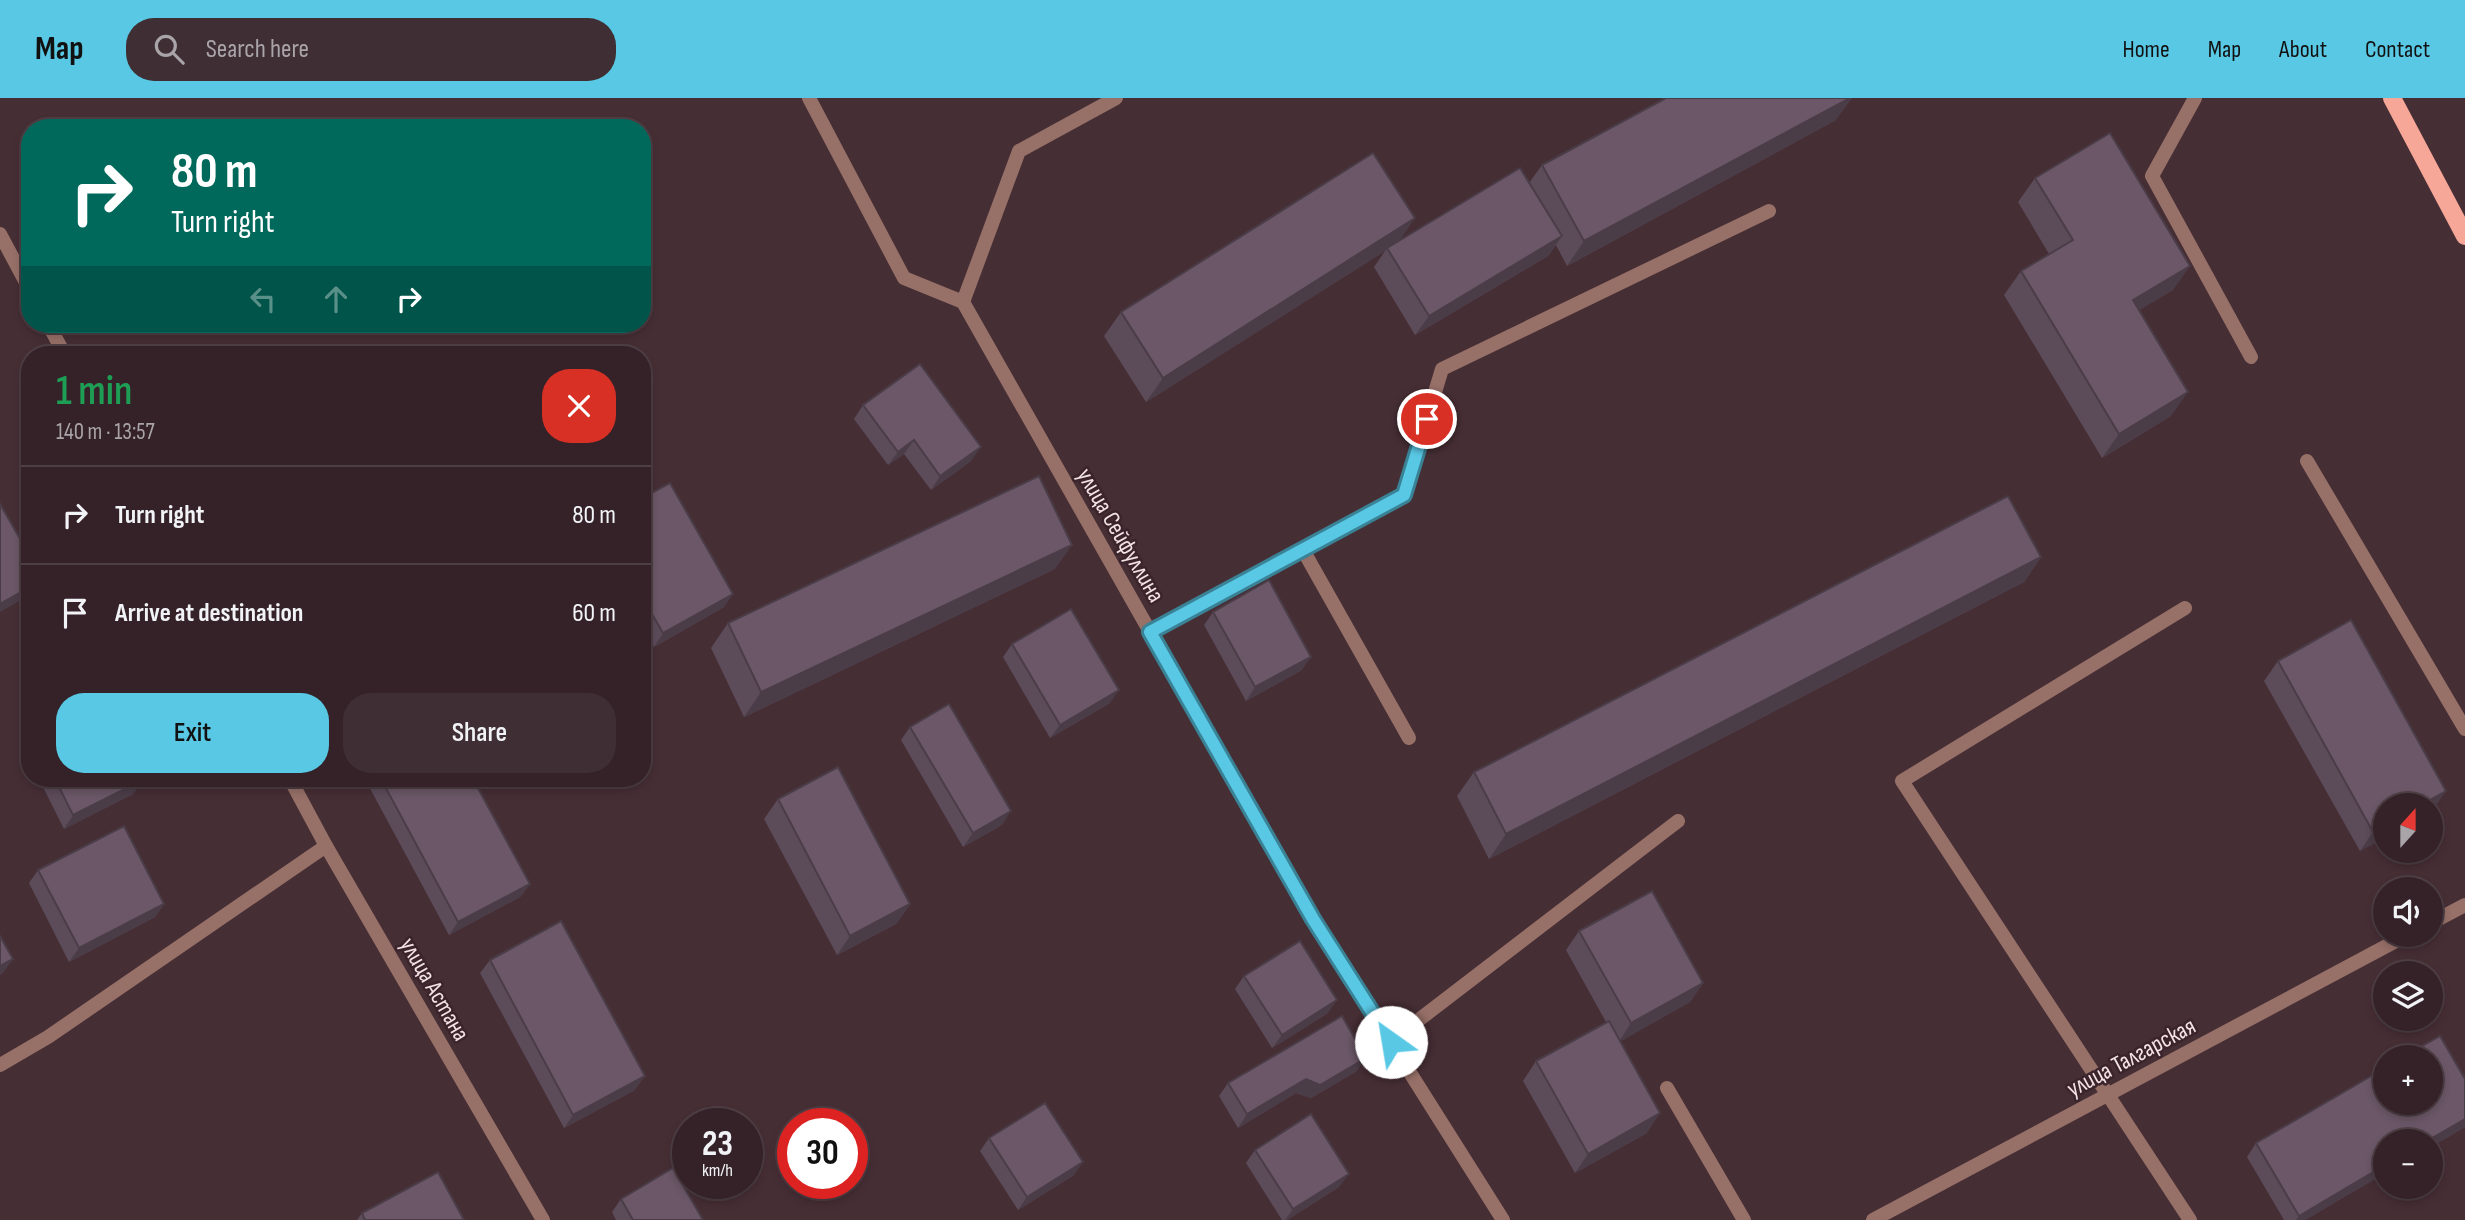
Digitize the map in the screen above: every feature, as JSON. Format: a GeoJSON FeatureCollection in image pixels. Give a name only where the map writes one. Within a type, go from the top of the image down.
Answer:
{"type":"FeatureCollection","features":[{"type":"Feature","properties":{"kind":"main road"},"geometry":{"type":"LineString","coordinates":[[2392,98],[2465,236]]}},
{"type":"Feature","properties":{"kind":"street"},"geometry":{"type":"LineString","coordinates":[[809,98],[904,278],[963,302],[1019,151],[1116,98]]}},
{"type":"Feature","properties":{"kind":"street"},"geometry":{"type":"LineString","coordinates":[[2195,98],[2152,176],[2251,357]]}},
{"type":"Feature","properties":{"kind":"street"},"geometry":{"type":"LineString","coordinates":[[1150,632],[1404,495],[1442,369],[1769,211]]}},
{"type":"Feature","properties":{"kind":"street"},"geometry":{"type":"LineString","coordinates":[[0,234],[21,273]]}},
{"type":"Feature","properties":{"kind":"street","name":"улица Сейфуллина"},"geometry":{"type":"LineString","coordinates":[[963,302],[1313,919],[1503,1220]]}},
{"type":"Feature","properties":{"kind":"street"},"geometry":{"type":"LineString","coordinates":[[2307,461],[2465,729]]}},
{"type":"Feature","properties":{"kind":"street"},"geometry":{"type":"LineString","coordinates":[[1303,550],[1409,738]]}},
{"type":"Feature","properties":{"kind":"street"},"geometry":{"type":"LineString","coordinates":[[2185,608],[1902,781],[2190,1220]]}},
{"type":"Feature","properties":{"kind":"street","name":"улица Астана"},"geometry":{"type":"LineString","coordinates":[[294,787],[543,1220]]}},
{"type":"Feature","properties":{"kind":"street"},"geometry":{"type":"LineString","coordinates":[[1391,1042],[1678,821]]}},
{"type":"Feature","properties":{"kind":"street"},"geometry":{"type":"LineString","coordinates":[[0,1065],[70,1023],[326,846]]}},
{"type":"Feature","properties":{"kind":"street"},"geometry":{"type":"LineString","coordinates":[[2443,917],[2465,905]]}},
{"type":"Feature","properties":{"kind":"street","name":"улица Талгарская"},"geometry":{"type":"LineString","coordinates":[[1874,1220],[2385,947]]}},
{"type":"Feature","properties":{"kind":"street"},"geometry":{"type":"LineString","coordinates":[[1667,1088],[1744,1220]]}},
{"type":"Feature","properties":{"kind":"building"},"geometry":{"type":"Polygon","coordinates":[[[1666,98],[1850,98],[1584,241],[1542,165],[1666,98]]]}},
{"type":"Feature","properties":{"kind":"building"},"geometry":{"type":"Polygon","coordinates":[[[2110,133],[2190,266],[2133,300],[2188,392],[2119,434],[2021,271],[2073,240],[2035,178],[2110,133]]]}},
{"type":"Feature","properties":{"kind":"building"},"geometry":{"type":"Polygon","coordinates":[[[1373,153],[1415,218],[1163,378],[1121,312],[1373,153]]]}},
{"type":"Feature","properties":{"kind":"building"},"geometry":{"type":"Polygon","coordinates":[[[1520,168],[1562,236],[1429,316],[1387,248],[1520,168]]]}},
{"type":"Feature","properties":{"kind":"building"},"geometry":{"type":"Polygon","coordinates":[[[920,364],[981,447],[940,476],[914,440],[898,452],[863,405],[920,364]]]}},
{"type":"Feature","properties":{"kind":"building"},"geometry":{"type":"Polygon","coordinates":[[[1039,476],[1072,545],[761,692],[728,623],[1039,476]]]}},
{"type":"Feature","properties":{"kind":"building"},"geometry":{"type":"Polygon","coordinates":[[[670,483],[733,594],[663,633],[651,612],[651,493],[670,483]]]}},
{"type":"Feature","properties":{"kind":"building"},"geometry":{"type":"Polygon","coordinates":[[[2008,496],[2041,557],[1506,834],[1474,772],[2008,496]]]}},
{"type":"Feature","properties":{"kind":"building"},"geometry":{"type":"Polygon","coordinates":[[[0,504],[21,540],[21,592],[0,604],[0,504]]]}},
{"type":"Feature","properties":{"kind":"building"},"geometry":{"type":"Polygon","coordinates":[[[1269,580],[1311,657],[1255,687],[1213,612],[1269,580]]]}},
{"type":"Feature","properties":{"kind":"building"},"geometry":{"type":"Polygon","coordinates":[[[1071,609],[1119,690],[1060,725],[1012,644],[1071,609]]]}},
{"type":"Feature","properties":{"kind":"building"},"geometry":{"type":"Polygon","coordinates":[[[2351,620],[2446,791],[2373,793],[2373,832],[2278,661],[2351,620]]]}},
{"type":"Feature","properties":{"kind":"building"},"geometry":{"type":"Polygon","coordinates":[[[949,704],[1011,811],[973,833],[910,727],[949,704]]]}},
{"type":"Feature","properties":{"kind":"building"},"geometry":{"type":"Polygon","coordinates":[[[838,767],[910,904],[850,936],[778,799],[838,767]]]}},
{"type":"Feature","properties":{"kind":"building"},"geometry":{"type":"Polygon","coordinates":[[[59,787],[129,787],[73,815],[59,787]]]}},
{"type":"Feature","properties":{"kind":"building"},"geometry":{"type":"Polygon","coordinates":[[[385,787],[477,787],[530,884],[458,922],[385,787]]]}},
{"type":"Feature","properties":{"kind":"building"},"geometry":{"type":"Polygon","coordinates":[[[124,826],[164,904],[79,948],[38,870],[124,826]]]}},
{"type":"Feature","properties":{"kind":"building"},"geometry":{"type":"Polygon","coordinates":[[[1652,891],[1703,983],[1631,1023],[1579,931],[1652,891]]]}},
{"type":"Feature","properties":{"kind":"building"},"geometry":{"type":"Polygon","coordinates":[[[561,921],[645,1076],[573,1115],[490,960],[561,921]]]}},
{"type":"Feature","properties":{"kind":"building"},"geometry":{"type":"Polygon","coordinates":[[[0,936],[13,959],[0,966],[0,936]]]}},
{"type":"Feature","properties":{"kind":"building"},"geometry":{"type":"Polygon","coordinates":[[[1300,941],[1337,1000],[1282,1035],[1244,976],[1300,941]]]}},
{"type":"Feature","properties":{"kind":"building"},"geometry":{"type":"Polygon","coordinates":[[[1342,1016],[1366,1058],[1320,1085],[1306,1079],[1247,1114],[1228,1083],[1342,1016]]]}},
{"type":"Feature","properties":{"kind":"building"},"geometry":{"type":"Polygon","coordinates":[[[1609,1021],[1660,1113],[1588,1154],[1536,1061],[1609,1021]]]}},
{"type":"Feature","properties":{"kind":"building"},"geometry":{"type":"Polygon","coordinates":[[[2440,1036],[2465,1079],[2465,1119],[2443,1132],[2443,1129],[2373,1129],[2373,1172],[2299,1216],[2256,1143],[2373,1075],[2373,1115],[2443,1115],[2443,1045],[2424,1045],[2440,1036]]]}},
{"type":"Feature","properties":{"kind":"building"},"geometry":{"type":"Polygon","coordinates":[[[1045,1103],[1083,1162],[1027,1197],[989,1138],[1045,1103]]]}},
{"type":"Feature","properties":{"kind":"building"},"geometry":{"type":"Polygon","coordinates":[[[1311,1114],[1349,1174],[1293,1209],[1255,1150],[1311,1114]]]}},
{"type":"Feature","properties":{"kind":"building"},"geometry":{"type":"Polygon","coordinates":[[[672,1169],[672,1199],[691,1199],[703,1220],[633,1220],[621,1199],[672,1169]]]}},
{"type":"Feature","properties":{"kind":"building"},"geometry":{"type":"Polygon","coordinates":[[[438,1172],[464,1220],[365,1220],[362,1213],[438,1172]]]}},
{"type":"Feature","properties":{"kind":"route"},"geometry":{"type":"LineString","coordinates":[[1391,1042],[1313,919],[1150,632],[1404,495],[1427,419]]}}]}
